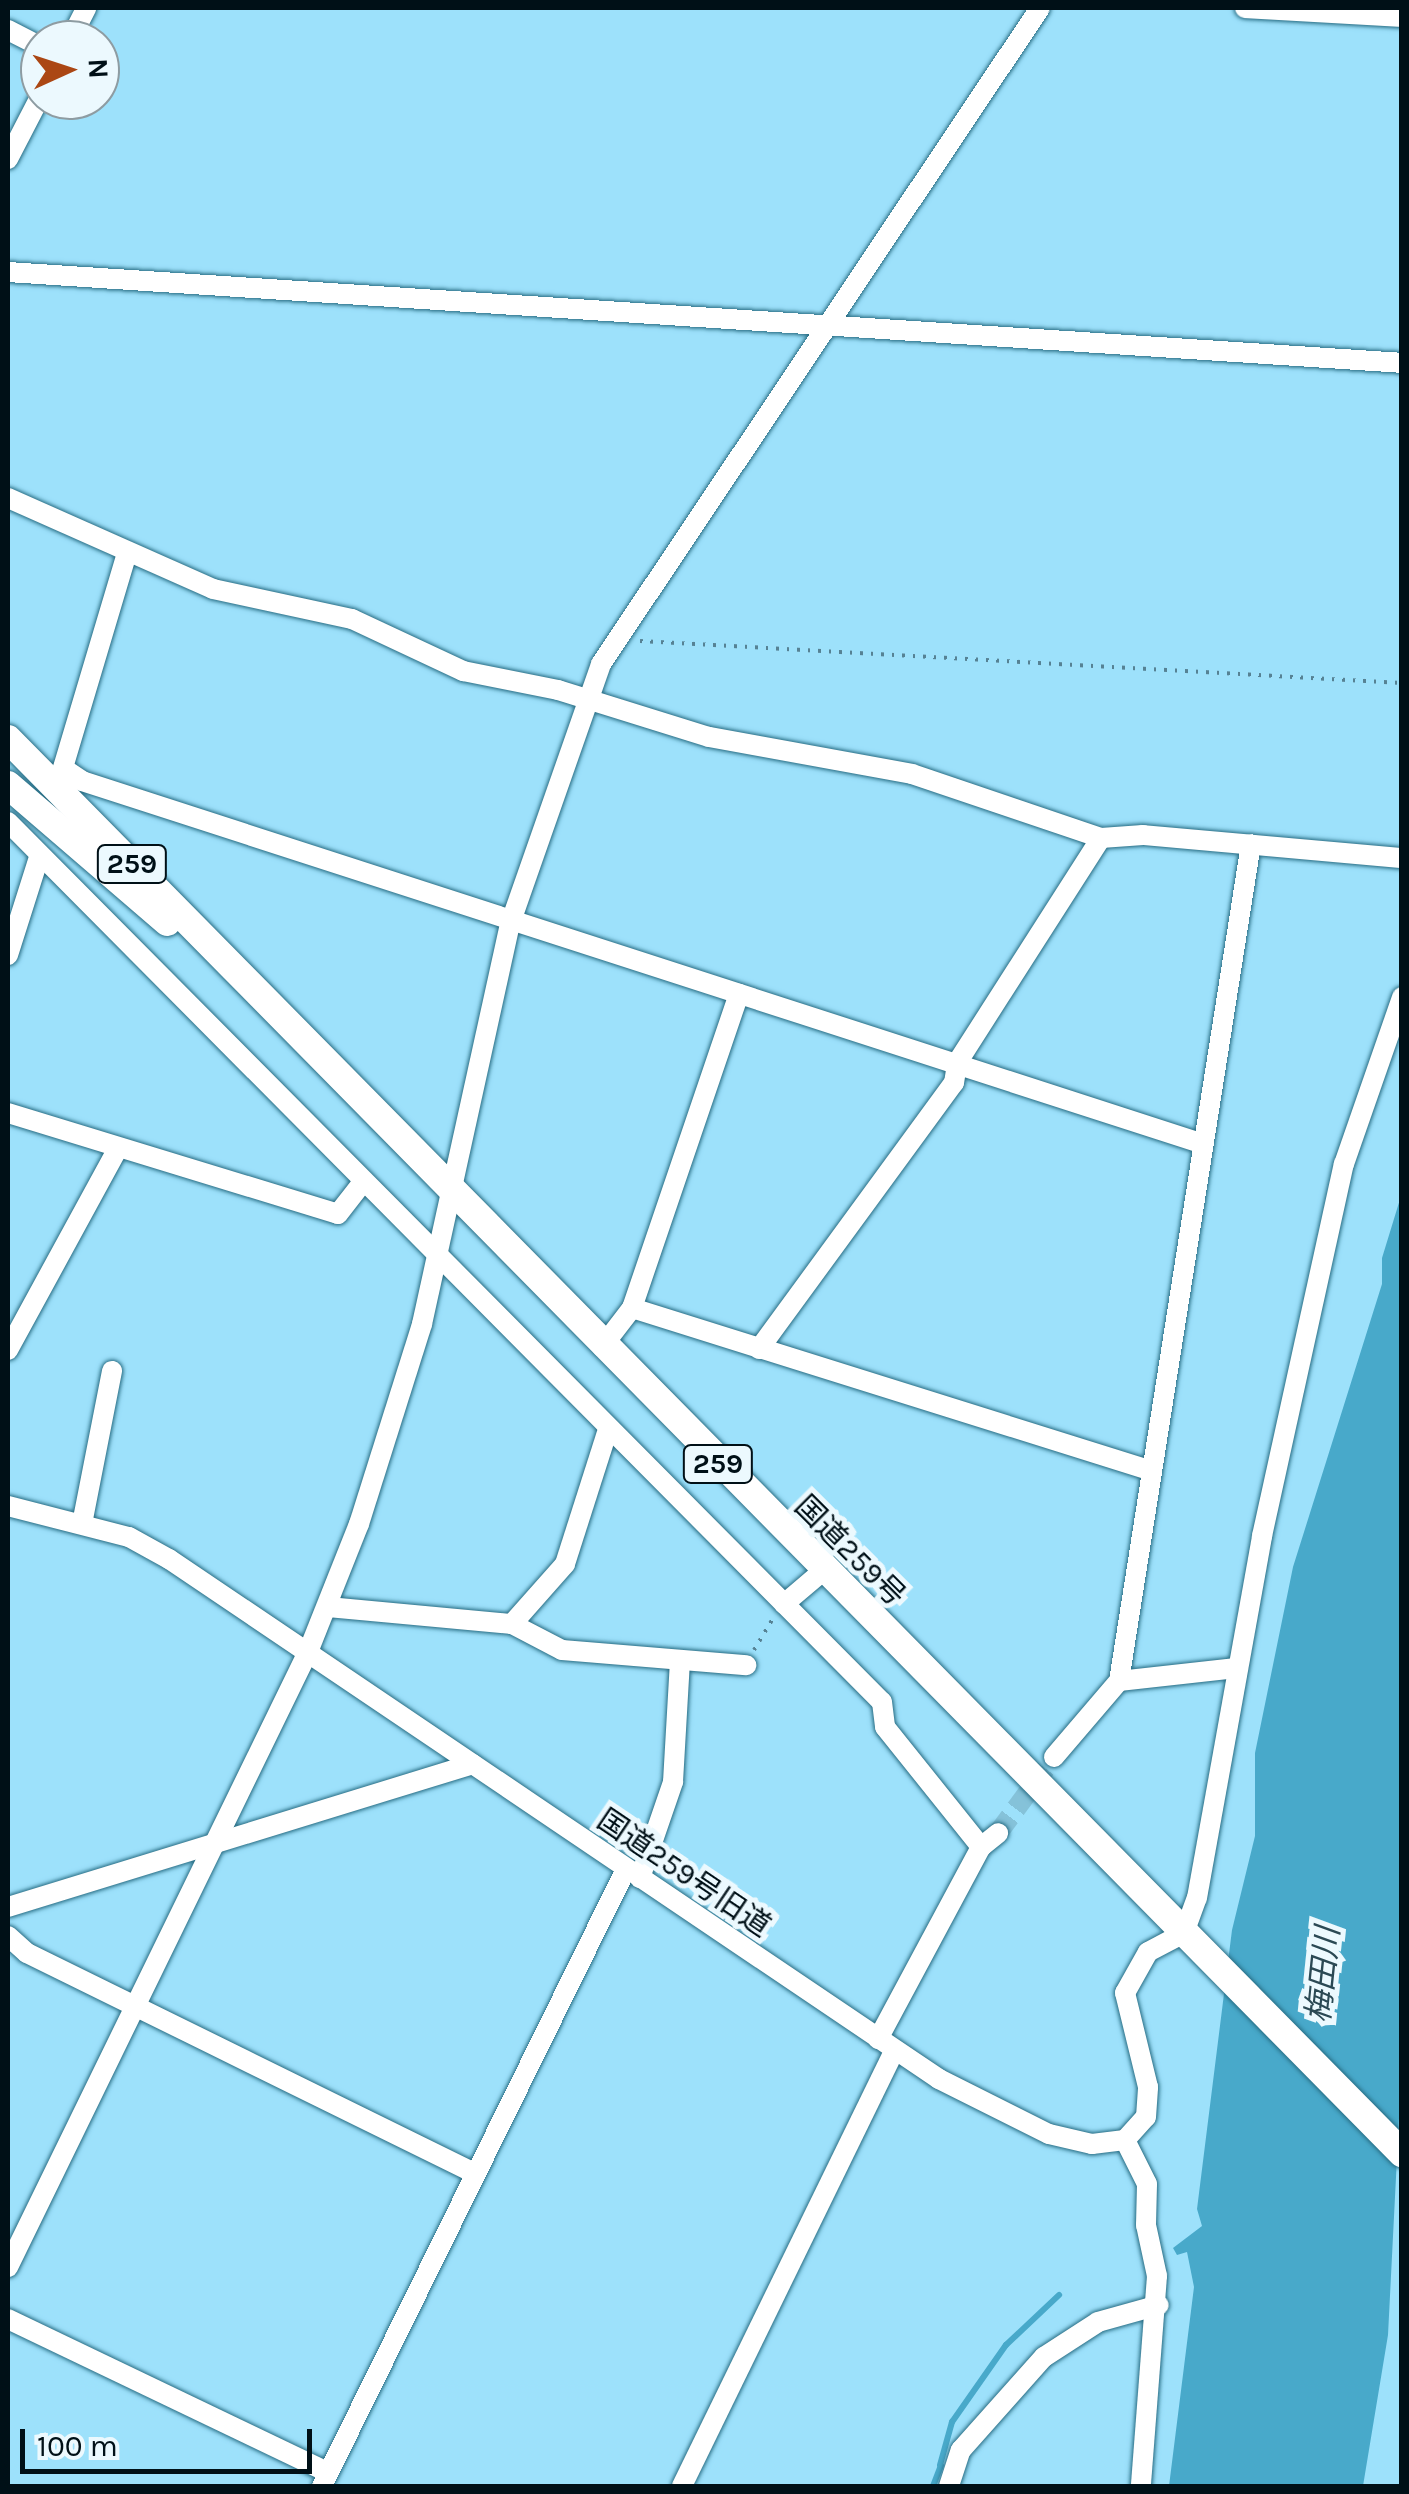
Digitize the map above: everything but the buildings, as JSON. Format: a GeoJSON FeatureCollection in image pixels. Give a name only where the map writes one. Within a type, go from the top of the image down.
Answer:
{"type":"FeatureCollection","features":[{"type":"Feature","properties":{"kind":"highway","name":"国道259号"},"geometry":{"type":"LineString","coordinates":[[8,739],[253,994],[1402,2153]]}},
{"type":"Feature","properties":{"kind":"highway","name":"国道259号"},"geometry":{"type":"LineString","coordinates":[[8,785],[253,994]]}},
{"type":"Feature","properties":{"kind":"street"},"geometry":{"type":"LineString","coordinates":[[8,2267],[328,1607],[422,1324],[448,1191],[510,924],[586,702],[616,641],[1040,8]]}},
{"type":"Feature","properties":{"kind":"street"},"geometry":{"type":"LineString","coordinates":[[1245,8],[1402,17]]}},
{"type":"Feature","properties":{"kind":"street"},"geometry":{"type":"LineString","coordinates":[[8,159],[28,120]]}},
{"type":"Feature","properties":{"kind":"street"},"geometry":{"type":"LineString","coordinates":[[8,272],[824,330],[1402,363]]}},
{"type":"Feature","properties":{"kind":"street"},"geometry":{"type":"LineString","coordinates":[[8,498],[213,589],[352,618],[463,672],[780,754],[912,774],[1101,838],[1251,844],[1402,858]]}},
{"type":"Feature","properties":{"kind":"street"},"geometry":{"type":"LineString","coordinates":[[127,553],[63,768],[82,782],[510,924],[1203,1144]]}},
{"type":"Feature","properties":{"kind":"street"},"geometry":{"type":"LineString","coordinates":[[8,822],[882,1702],[885,1728],[981,1847]]}},
{"type":"Feature","properties":{"kind":"street"},"geometry":{"type":"LineString","coordinates":[[758,1349],[954,1082],[957,1063],[1101,838]]}},
{"type":"Feature","properties":{"kind":"street"},"geometry":{"type":"LineString","coordinates":[[1054,1757],[1120,1681],[1251,844]]}},
{"type":"Feature","properties":{"kind":"street"},"geometry":{"type":"LineString","coordinates":[[8,955],[40,857]]}},
{"type":"Feature","properties":{"kind":"street"},"geometry":{"type":"LineString","coordinates":[[602,1347],[632,1308],[739,994]]}},
{"type":"Feature","properties":{"kind":"street"},"geometry":{"type":"LineString","coordinates":[[1141,2486],[1158,2305],[1146,2224],[1147,2184],[1124,2140],[1146,2117],[1148,2087],[1125,1993],[1148,1952],[1184,1933],[1196,1898],[1236,1668],[1344,1164],[1402,997]]}},
{"type":"Feature","properties":{"kind":"street"},"geometry":{"type":"LineString","coordinates":[[8,1114],[338,1214],[363,1182]]}},
{"type":"Feature","properties":{"kind":"street"},"geometry":{"type":"LineString","coordinates":[[8,1350],[118,1148]]}},
{"type":"Feature","properties":{"kind":"street"},"geometry":{"type":"LineString","coordinates":[[632,1308],[1152,1471]]}},
{"type":"Feature","properties":{"kind":"street"},"geometry":{"type":"LineString","coordinates":[[82,1524],[112,1371]]}},
{"type":"Feature","properties":{"kind":"street"},"geometry":{"type":"LineString","coordinates":[[512,1624],[565,1564],[608,1428]]}},
{"type":"Feature","properties":{"kind":"street","name":"国道259号旧道"},"geometry":{"type":"LineString","coordinates":[[8,1506],[129,1537],[169,1559],[886,2044],[1049,2134],[1092,2144],[1124,2140]]}},
{"type":"Feature","properties":{"kind":"street"},"geometry":{"type":"LineString","coordinates":[[784,1604],[824,1570]]}},
{"type":"Feature","properties":{"kind":"street"},"geometry":{"type":"LineString","coordinates":[[328,1607],[512,1624],[562,1650],[746,1666]]}},
{"type":"Feature","properties":{"kind":"street"},"geometry":{"type":"LineString","coordinates":[[8,2320],[325,2480],[475,2174],[633,1874],[673,1782],[680,1660]]}},
{"type":"Feature","properties":{"kind":"street"},"geometry":{"type":"LineString","coordinates":[[1120,1681],[1236,1668]]}},
{"type":"Feature","properties":{"kind":"street"},"geometry":{"type":"LineString","coordinates":[[8,1907],[472,1764]]}},
{"type":"Feature","properties":{"kind":"street"},"geometry":{"type":"LineString","coordinates":[[682,2486],[981,1847],[998,1832]]}},
{"type":"Feature","properties":{"kind":"street"},"geometry":{"type":"LineString","coordinates":[[8,1936],[27,1953],[475,2174]]}},
{"type":"Feature","properties":{"kind":"street"},"geometry":{"type":"LineString","coordinates":[[949,2486],[962,2450],[1044,2357],[1098,2322],[1158,2305]]}},
{"type":"Feature","properties":{"kind":"path"},"geometry":{"type":"LineString","coordinates":[[616,641],[1402,683]]}},
{"type":"Feature","properties":{"kind":"path"},"geometry":{"type":"LineString","coordinates":[[746,1666],[784,1604]]}},
{"type":"Feature","properties":{"kind":"water","name":"梅田川"},"geometry":{"type":"Polygon","coordinates":[[[1401,1196],[1402,2059],[1388,2335],[1363,2486],[1169,2486],[1194,2287],[1187,2252],[1177,2255],[1173,2248],[1202,2226],[1197,2209],[1232,1930],[1255,1836],[1255,1753],[1293,1567],[1382,1284],[1382,1258],[1401,1196]]]}},
{"type":"Feature","properties":{"kind":"waterway"},"geometry":{"type":"LineString","coordinates":[[940,2465],[952,2422],[1006,2345],[1059,2295]]}},
{"type":"Feature","properties":{"kind":"waterway"},"geometry":{"type":"LineString","coordinates":[[933,2486],[941,2465]]}},
{"type":"Feature","properties":{"kind":"tunnel"},"geometry":{"type":"LineString","coordinates":[[998,1833],[1054,1757]]}}]}
